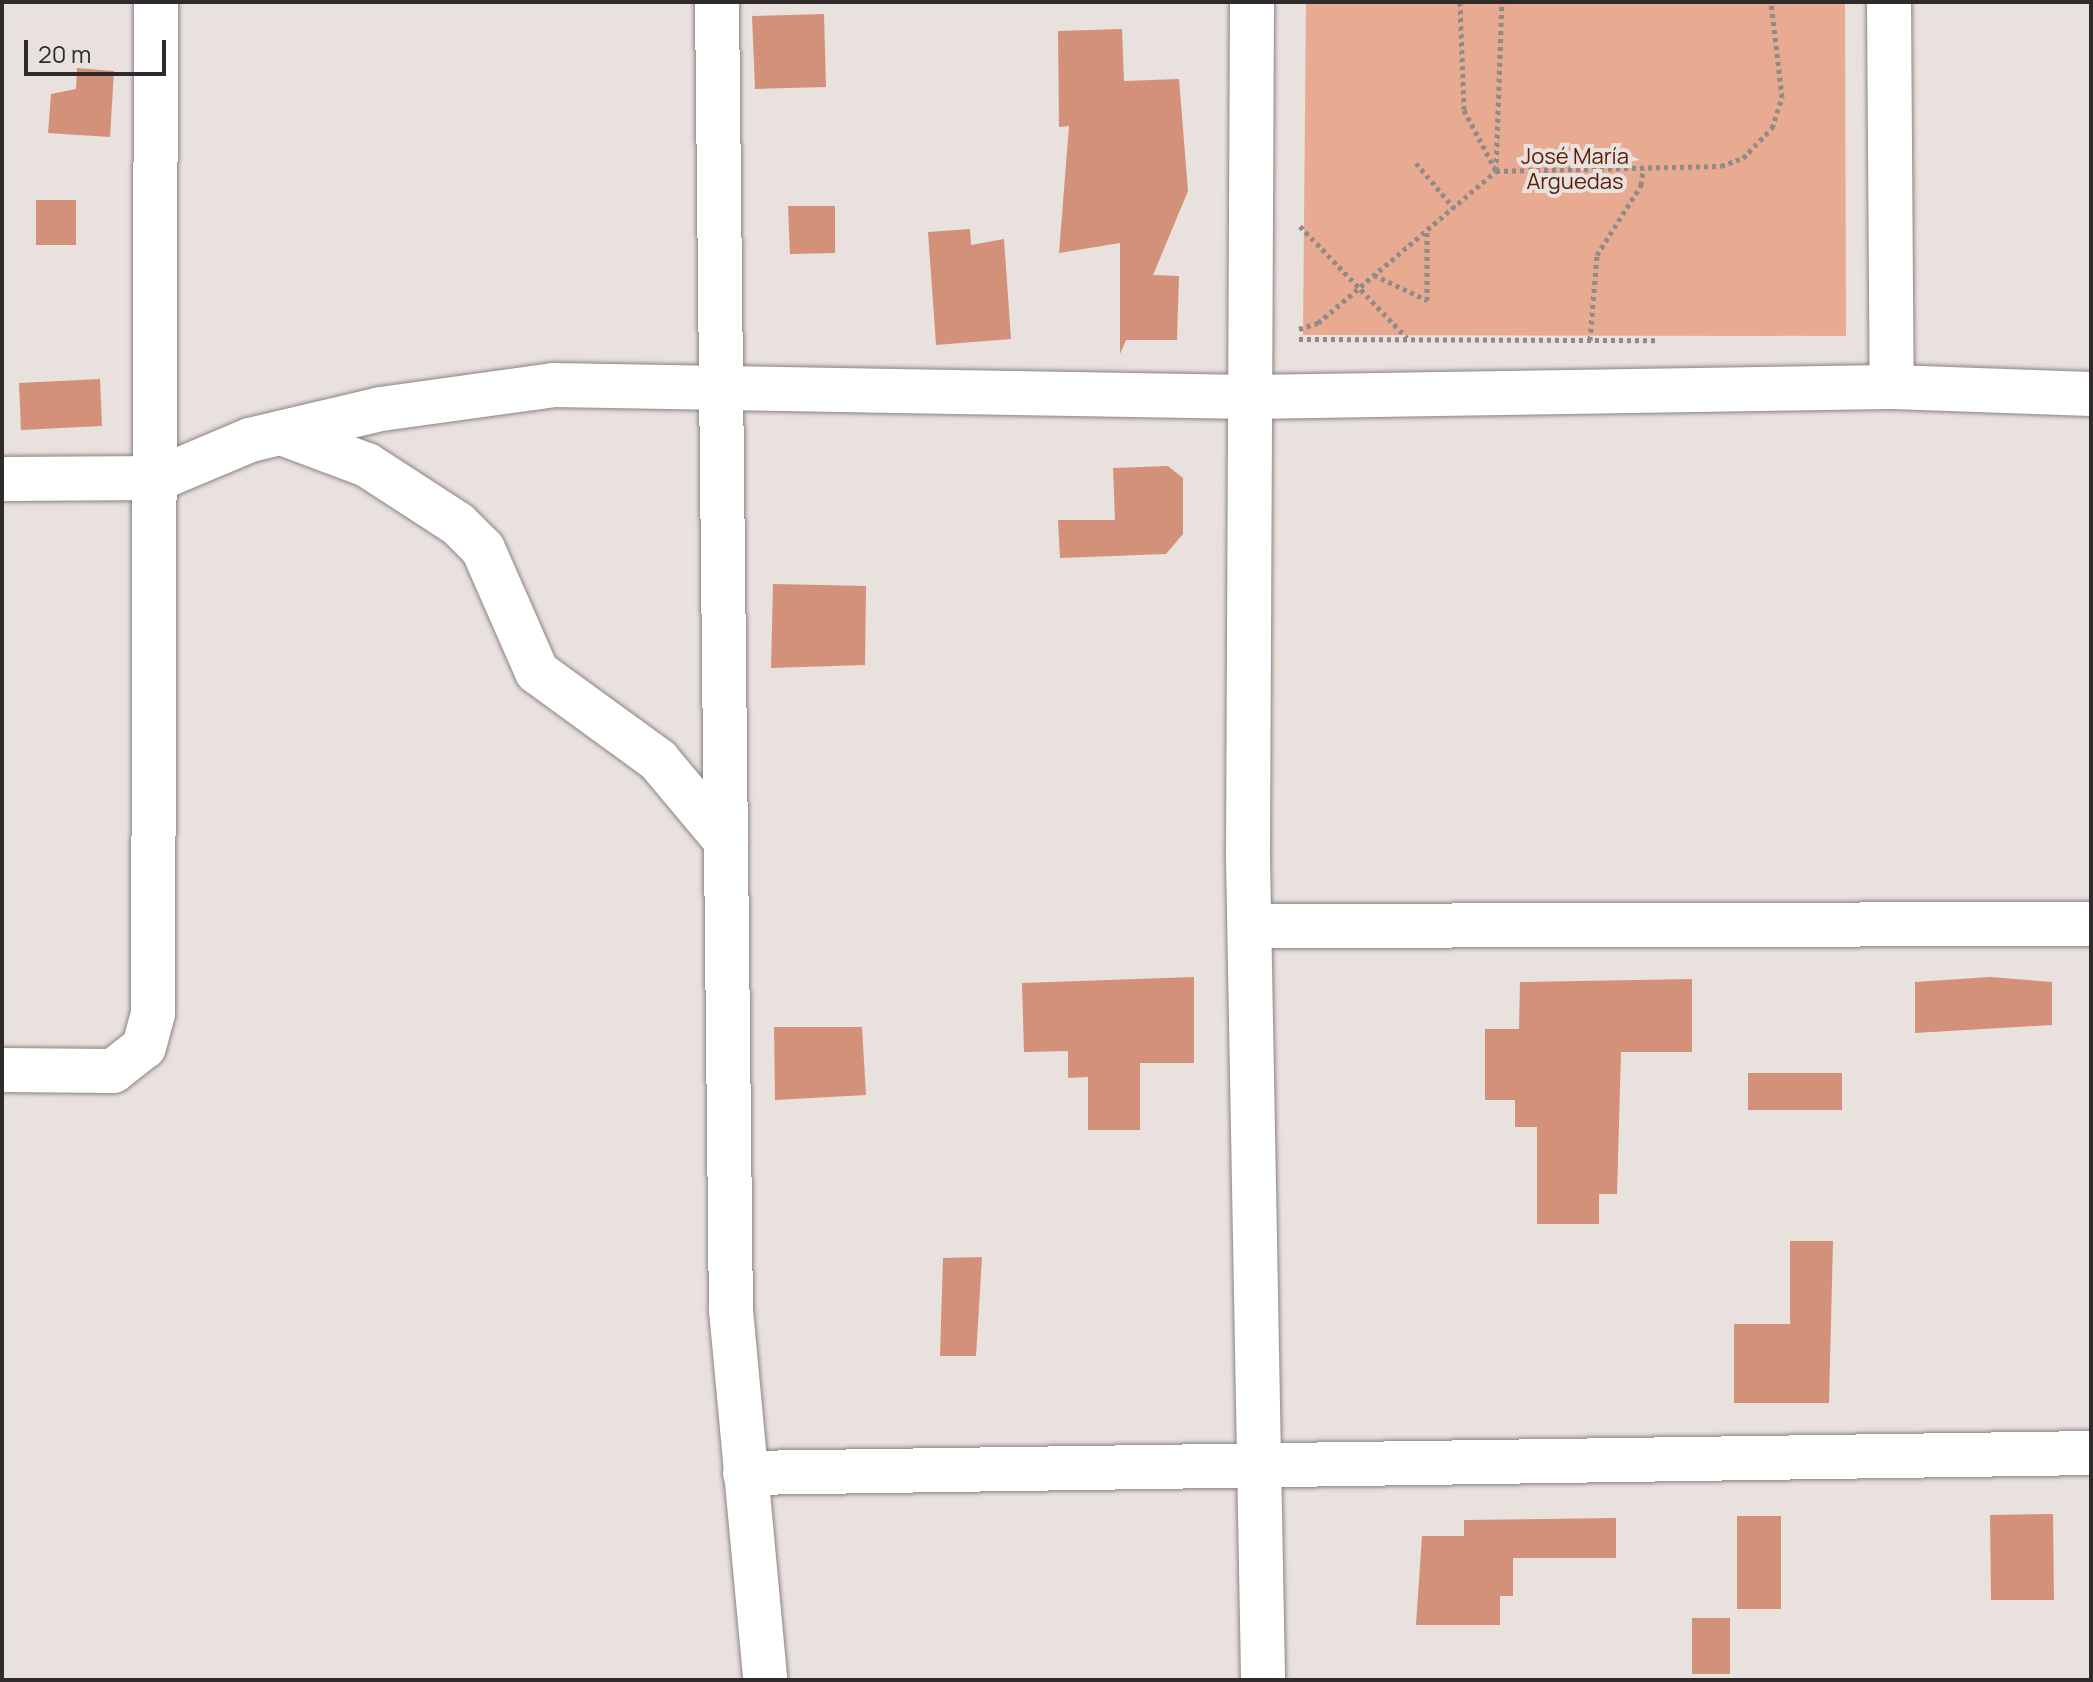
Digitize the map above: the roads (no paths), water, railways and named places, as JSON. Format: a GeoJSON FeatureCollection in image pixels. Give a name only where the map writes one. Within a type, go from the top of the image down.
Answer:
{"type":"FeatureCollection","features":[{"type":"Feature","properties":{"kind":"street"},"geometry":{"type":"LineString","coordinates":[[2,1070],[113,1071],[144,1047],[153,1013],[160,478],[156,2]]}},
{"type":"Feature","properties":{"kind":"street"},"geometry":{"type":"LineString","coordinates":[[717,2],[731,1310],[765,1680]]}},
{"type":"Feature","properties":{"kind":"street"},"geometry":{"type":"LineString","coordinates":[[1252,2],[1250,926],[1255,1467],[1263,1680]]}},
{"type":"Feature","properties":{"kind":"street"},"geometry":{"type":"LineString","coordinates":[[1889,2],[1892,387]]}},
{"type":"Feature","properties":{"kind":"street"},"geometry":{"type":"LineString","coordinates":[[2,479],[160,478],[281,433],[381,409],[553,385],[722,383],[1250,397],[1892,387],[2091,394]]}},
{"type":"Feature","properties":{"kind":"street"},"geometry":{"type":"LineString","coordinates":[[281,433],[367,465],[458,524],[483,549],[537,672],[658,760],[726,841]]}},
{"type":"Feature","properties":{"kind":"street"},"geometry":{"type":"LineString","coordinates":[[1250,926],[2091,924]]}},
{"type":"Feature","properties":{"kind":"street"},"geometry":{"type":"LineString","coordinates":[[745,1473],[2091,1453]]}},
{"type":"Feature","properties":{"kind":"park label","name":"José María Arguedas"},"geometry":{"type":"Point","coordinates":[1575,168]}}]}
